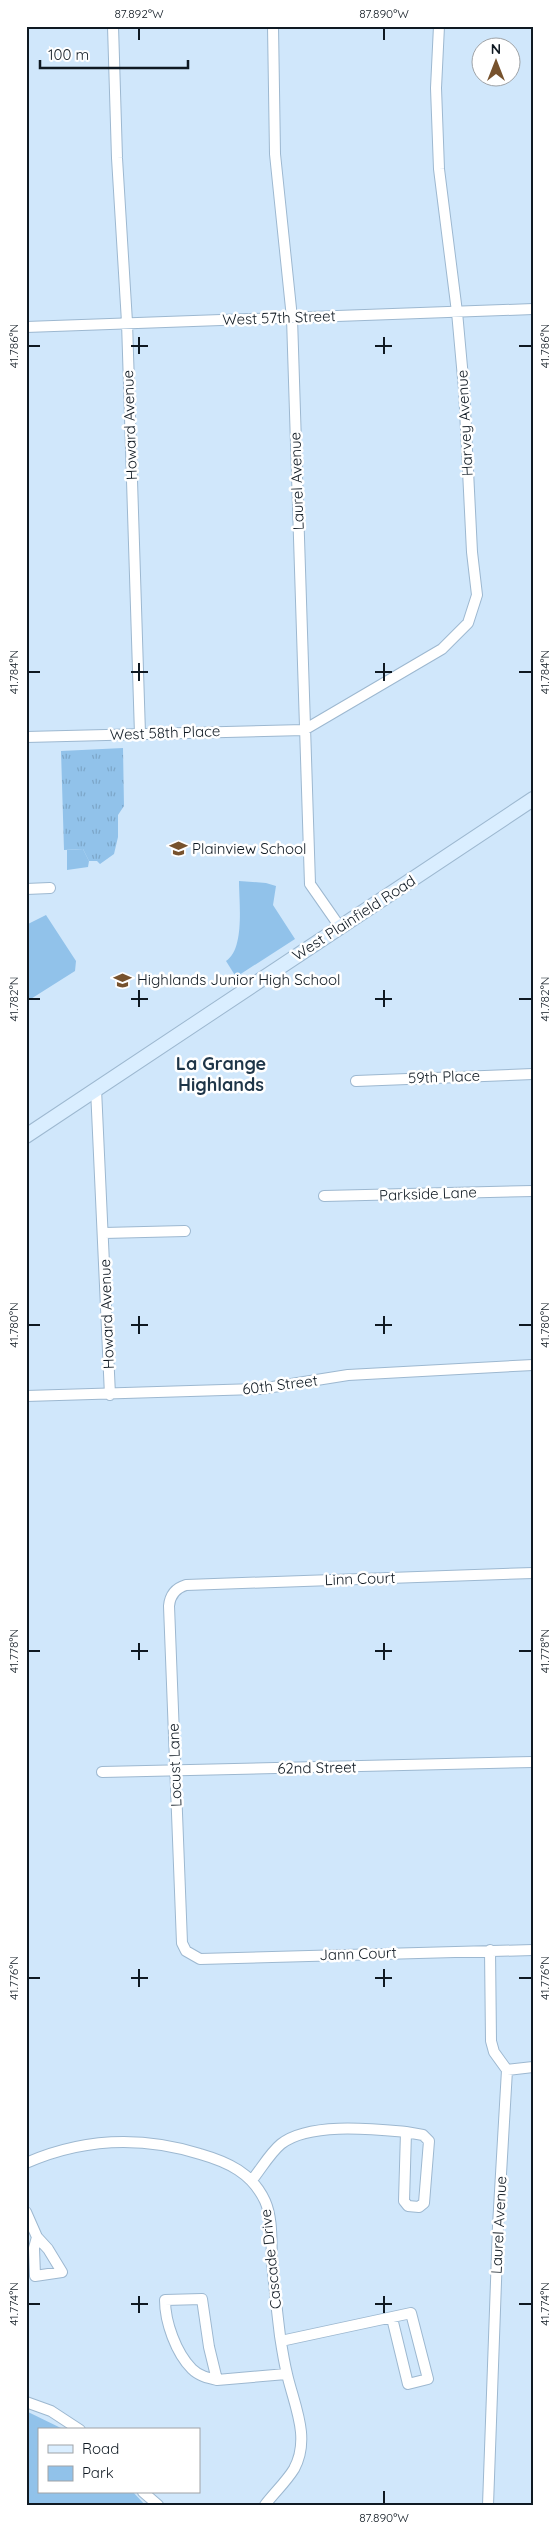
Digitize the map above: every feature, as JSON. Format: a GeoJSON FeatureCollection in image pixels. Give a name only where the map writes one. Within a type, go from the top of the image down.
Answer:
{"type":"FeatureCollection","features":[{"type":"Feature","properties":{"kind":"main road","name":"West Plainfield Road"},"geometry":{"type":"LineString","coordinates":[[26,1136],[533,799]]}},
{"type":"Feature","properties":{"kind":"street","name":"Howard Avenue"},"geometry":{"type":"LineString","coordinates":[[113,26],[116,158],[127,322],[140,734]]}},
{"type":"Feature","properties":{"kind":"street","name":"Laurel Avenue"},"geometry":{"type":"LineString","coordinates":[[273,26],[275,154],[292,318],[310,884],[340,927]]}},
{"type":"Feature","properties":{"kind":"street","name":"Harvey Avenue"},"geometry":{"type":"LineString","coordinates":[[304,730],[442,649],[468,623],[477,595],[472,552],[464,389],[457,312],[439,169],[436,88],[439,26]]}},
{"type":"Feature","properties":{"kind":"street","name":"West 57th Street"},"geometry":{"type":"LineString","coordinates":[[26,327],[533,309]]}},
{"type":"Feature","properties":{"kind":"street","name":"West 58th Place"},"geometry":{"type":"LineString","coordinates":[[26,737],[304,730]]}},
{"type":"Feature","properties":{"kind":"street"},"geometry":{"type":"LineString","coordinates":[[26,889],[50,888]]}},
{"type":"Feature","properties":{"kind":"street","name":"59th Place"},"geometry":{"type":"LineString","coordinates":[[356,1080],[533,1074]]}},
{"type":"Feature","properties":{"kind":"street","name":"Howard Avenue"},"geometry":{"type":"LineString","coordinates":[[96,1089],[110,1395]]}},
{"type":"Feature","properties":{"kind":"street","name":"Parkside Lane"},"geometry":{"type":"LineString","coordinates":[[324,1196],[533,1191]]}},
{"type":"Feature","properties":{"kind":"street"},"geometry":{"type":"LineString","coordinates":[[104,1233],[185,1231]]}},
{"type":"Feature","properties":{"kind":"street","name":"60th Street"},"geometry":{"type":"LineString","coordinates":[[26,1396],[110,1395],[260,1389],[348,1376],[533,1365]]}},
{"type":"Feature","properties":{"kind":"street","name":"Linn Court"},"geometry":{"type":"LineString","coordinates":[[186,1585],[533,1572]]}},
{"type":"Feature","properties":{"kind":"street","name":"Locust Lane"},"geometry":{"type":"LineString","coordinates":[[186,1585],[176,1590],[170,1599],[169,1606],[182,1943],[186,1952]]}},
{"type":"Feature","properties":{"kind":"street","name":"62nd Street"},"geometry":{"type":"LineString","coordinates":[[102,1772],[533,1762]]}},
{"type":"Feature","properties":{"kind":"street"},"geometry":{"type":"LineString","coordinates":[[490,1950],[491,2041],[494,2052],[506,2070],[533,2068]]}},
{"type":"Feature","properties":{"kind":"street","name":"Jann Court"},"geometry":{"type":"LineString","coordinates":[[186,1952],[200,1960],[533,1950]]}},
{"type":"Feature","properties":{"kind":"street","name":"Laurel Avenue"},"geometry":{"type":"LineString","coordinates":[[488,2505],[498,2226],[506,2070]]}},
{"type":"Feature","properties":{"kind":"street"},"geometry":{"type":"LineString","coordinates":[[252,2180],[282,2144],[307,2132],[368,2128],[406,2132],[423,2135],[429,2140],[424,2202],[419,2207],[408,2206],[404,2201],[406,2132]]}},
{"type":"Feature","properties":{"kind":"street","name":"Cascade Drive"},"geometry":{"type":"LineString","coordinates":[[26,2163],[46,2154],[86,2145],[112,2141],[142,2141],[173,2145],[227,2162],[252,2180],[265,2202],[270,2221],[274,2293],[286,2374],[299,2416],[301,2444],[294,2469],[265,2505]]}},
{"type":"Feature","properties":{"kind":"street"},"geometry":{"type":"LineString","coordinates":[[26,2212],[36,2237]]}},
{"type":"Feature","properties":{"kind":"street"},"geometry":{"type":"LineString","coordinates":[[217,2380],[209,2347],[202,2299],[165,2300],[165,2311],[184,2358],[193,2370],[205,2378],[217,2380],[286,2374]]}},
{"type":"Feature","properties":{"kind":"street"},"geometry":{"type":"LineString","coordinates":[[281,2341],[392,2318],[412,2312],[428,2379],[408,2384],[392,2318]]}},
{"type":"Feature","properties":{"kind":"street"},"geometry":{"type":"LineString","coordinates":[[26,2402],[51,2411],[77,2428]]}},
{"type":"Feature","properties":{"kind":"street"},"geometry":{"type":"LineString","coordinates":[[145,2494],[158,2505]]}},
{"type":"Feature","properties":{"kind":"green space"},"geometry":{"type":"Polygon","coordinates":[[[123,748],[124,806],[118,815],[118,837],[114,854],[100,864],[97,861],[89,861],[83,849],[64,850],[61,751],[123,748]]]}},
{"type":"Feature","properties":{"kind":"green space"},"geometry":{"type":"Polygon","coordinates":[[[83,849],[89,861],[88,867],[67,870],[67,850],[83,849]]]}},
{"type":"Feature","properties":{"kind":"green space"},"geometry":{"type":"Polygon","coordinates":[[[239,881],[266,883],[276,886],[273,905],[295,939],[236,977],[226,961],[232,955],[236,946],[240,924],[239,881]]]}},
{"type":"Feature","properties":{"kind":"green space"},"geometry":{"type":"Polygon","coordinates":[[[46,915],[76,961],[75,971],[26,1002],[26,925],[46,915]]]}},
{"type":"Feature","properties":{"kind":"green space"},"geometry":{"type":"Polygon","coordinates":[[[26,2411],[61,2428],[38,2428],[38,2494],[135,2494],[145,2505],[26,2505],[26,2411]]]}},
{"type":"Feature","properties":{"kind":"place","name":"Plainview School"},"geometry":{"type":"Point","coordinates":[178,849]}},
{"type":"Feature","properties":{"kind":"place","name":"Highlands Junior High School"},"geometry":{"type":"Point","coordinates":[123,980]}},
{"type":"Feature","properties":{"kind":"district","name":"La Grange Highlands"},"geometry":{"type":"Point","coordinates":[221,1074]}}]}
